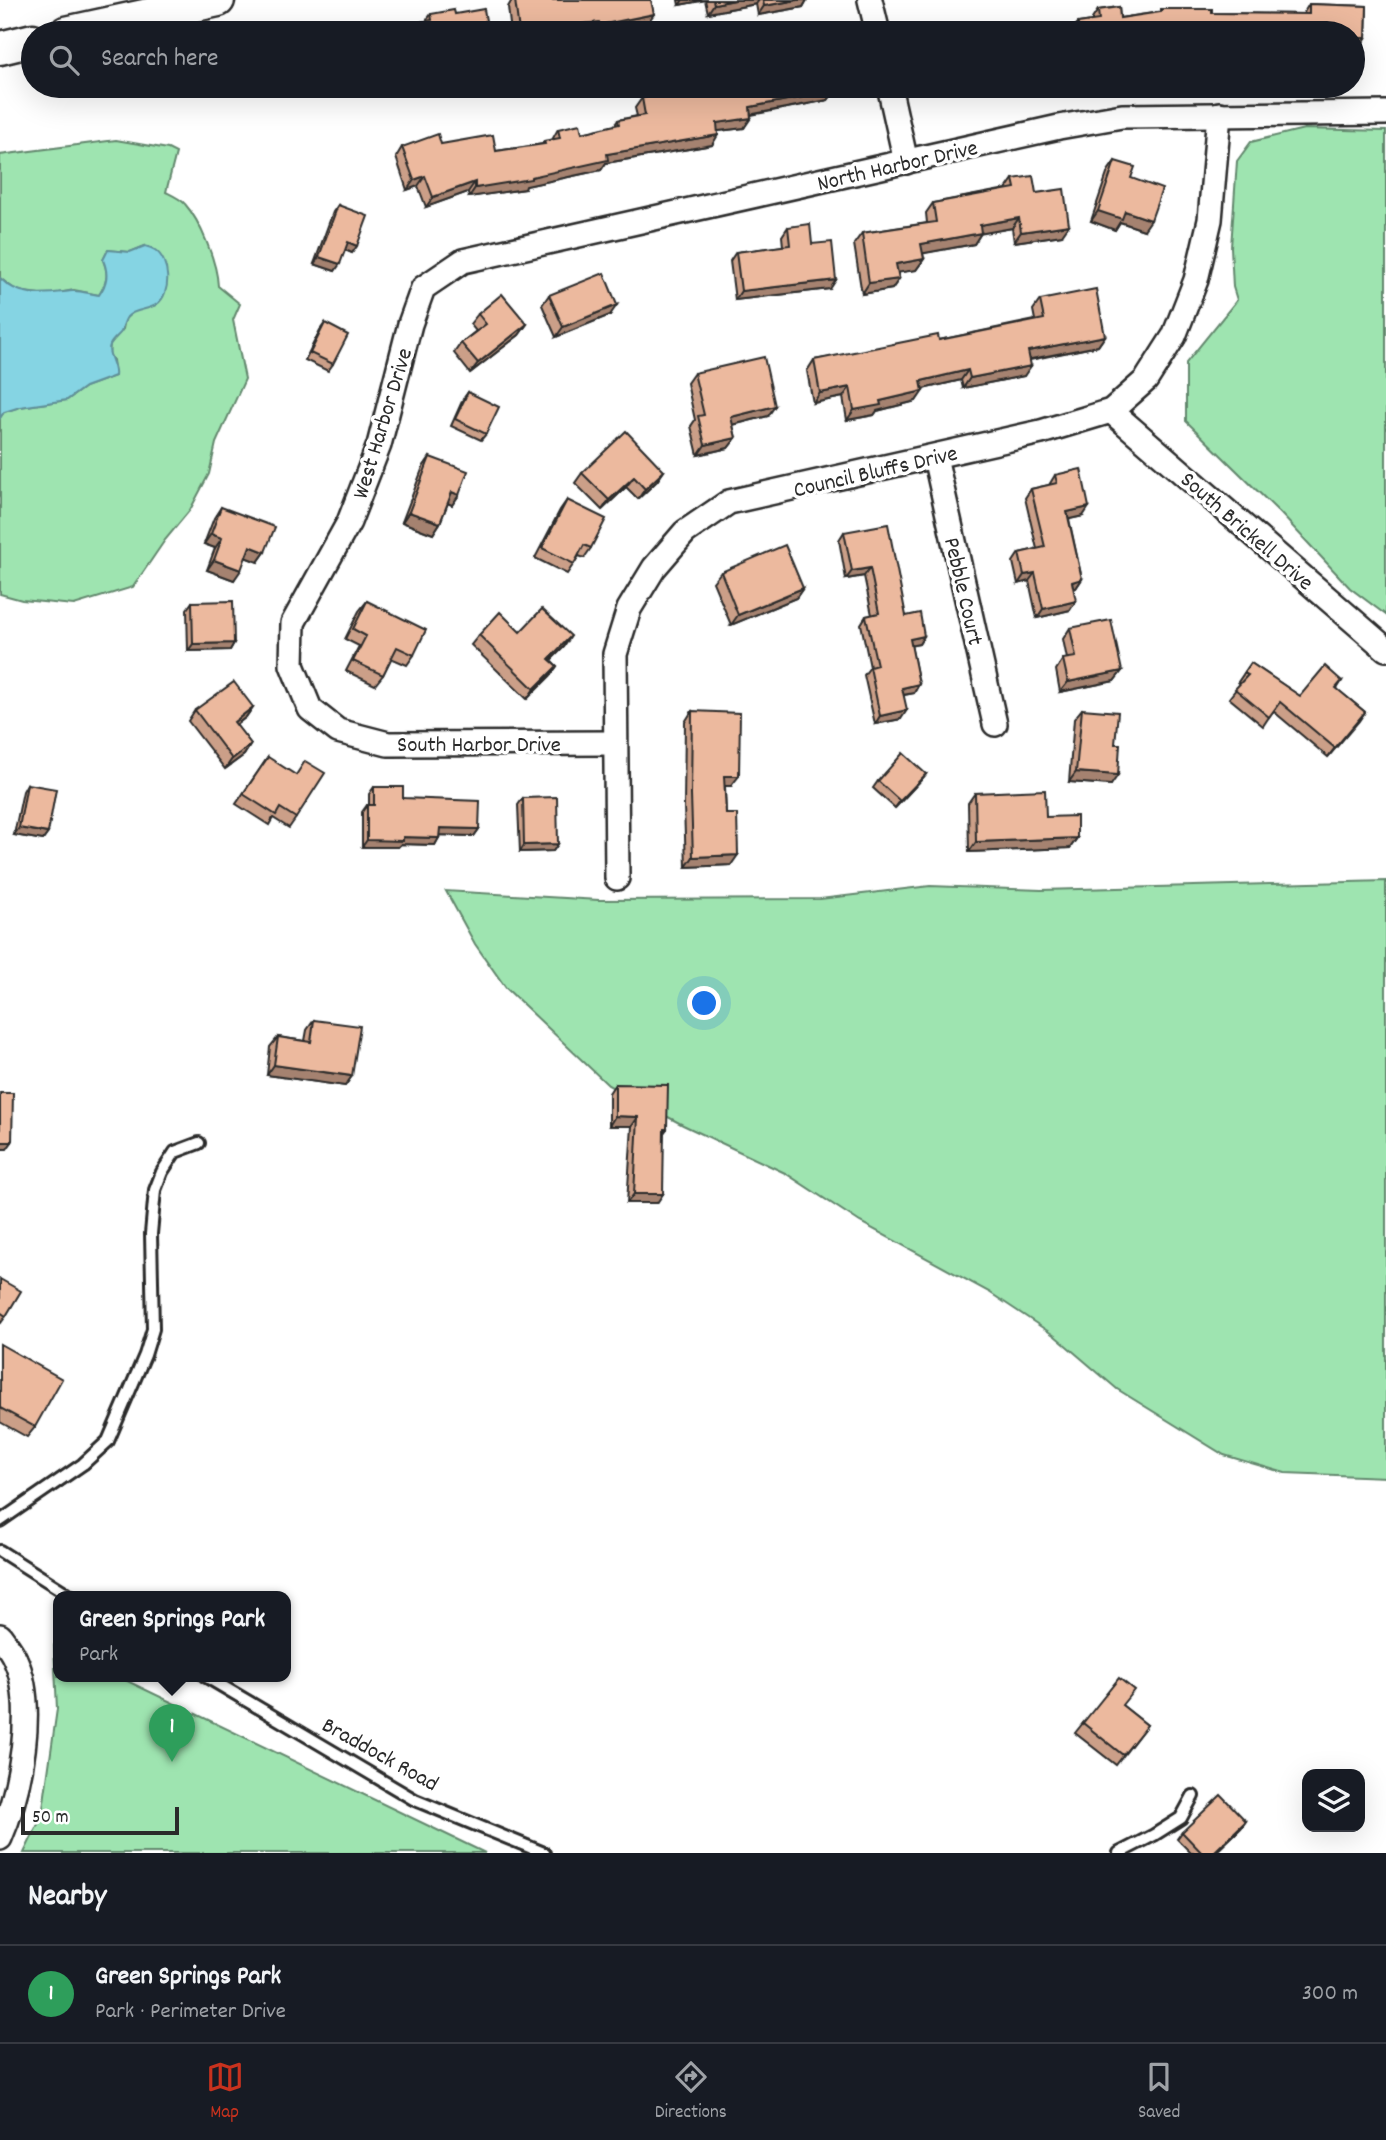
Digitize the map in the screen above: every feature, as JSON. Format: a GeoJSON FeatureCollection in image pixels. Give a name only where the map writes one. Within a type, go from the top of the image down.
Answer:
{"type":"FeatureCollection","features":[{"type":"Feature","properties":{"kind":"main road"},"geometry":{"type":"LineString","coordinates":[[121,21],[218,0]]}},
{"type":"Feature","properties":{"kind":"main road"},"geometry":{"type":"LineString","coordinates":[[0,48],[21,43]]}},
{"type":"Feature","properties":{"kind":"street"},"geometry":{"type":"LineString","coordinates":[[870,0],[875,21]]}},
{"type":"Feature","properties":{"kind":"street"},"geometry":{"type":"LineString","coordinates":[[892,98],[906,162]]}},
{"type":"Feature","properties":{"kind":"street","name":"North Harbor Drive"},"geometry":{"type":"LineString","coordinates":[[423,288],[463,261],[1059,127],[1122,116],[1386,113]]}},
{"type":"Feature","properties":{"kind":"street","name":"Council Bluffs Drive"},"geometry":{"type":"LineString","coordinates":[[617,878],[615,654],[629,609],[654,568],[685,532],[729,502],[1041,432],[1111,411],[1146,380],[1174,335],[1196,280],[1210,220],[1219,114]]}},
{"type":"Feature","properties":{"kind":"street","name":"West Harbor Drive"},"geometry":{"type":"LineString","coordinates":[[310,709],[292,665],[293,624],[354,510],[379,445],[410,324],[423,288]]}},
{"type":"Feature","properties":{"kind":"street","name":"South Brickell Drive"},"geometry":{"type":"LineString","coordinates":[[1111,411],[1386,649]]}},
{"type":"Feature","properties":{"kind":"street","name":"Pebble Court"},"geometry":{"type":"LineString","coordinates":[[935,457],[995,724]]}},
{"type":"Feature","properties":{"kind":"street","name":"South Harbor Drive"},"geometry":{"type":"LineString","coordinates":[[310,709],[338,731],[388,744],[615,743]]}},
{"type":"Feature","properties":{"kind":"street"},"geometry":{"type":"LineString","coordinates":[[0,1636],[15,1658],[21,1677],[27,1724],[10,1816],[0,1838]]}},
{"type":"Feature","properties":{"kind":"lane"},"geometry":{"type":"LineString","coordinates":[[0,1521],[83,1464],[108,1441],[145,1355],[153,1329],[151,1234],[155,1190],[162,1172],[175,1152],[199,1143]]}},
{"type":"Feature","properties":{"kind":"lane"},"geometry":{"type":"LineString","coordinates":[[0,1551],[63,1591]]}},
{"type":"Feature","properties":{"kind":"lane","name":"Braddock Road"},"geometry":{"type":"LineString","coordinates":[[215,1682],[415,1800],[544,1853]]}},
{"type":"Feature","properties":{"kind":"lane"},"geometry":{"type":"LineString","coordinates":[[1119,1853],[1181,1818],[1193,1796]]}},
{"type":"Feature","properties":{"kind":"green space"},"geometry":{"type":"Polygon","coordinates":[[[1304,129],[1386,131],[1386,615],[1350,588],[1281,514],[1186,421],[1186,363],[1237,300],[1233,287],[1231,247],[1237,161],[1251,142],[1304,129]]]}},
{"type":"Feature","properties":{"kind":"green space"},"geometry":{"type":"Polygon","coordinates":[[[116,140],[168,149],[176,153],[166,192],[181,200],[191,212],[211,255],[218,286],[240,304],[233,320],[245,379],[216,443],[209,474],[190,510],[165,540],[133,587],[74,605],[22,600],[0,594],[0,418],[4,412],[20,407],[67,400],[85,387],[115,376],[113,360],[109,354],[110,344],[123,329],[125,319],[134,311],[156,305],[145,246],[130,252],[108,250],[103,260],[106,278],[99,295],[74,290],[47,295],[17,291],[0,278],[0,155],[116,140]]]}},
{"type":"Feature","properties":{"kind":"green space"},"geometry":{"type":"Polygon","coordinates":[[[1386,881],[1386,1477],[1285,1473],[1224,1455],[1117,1389],[1055,1336],[989,1292],[860,1222],[785,1173],[683,1125],[608,1085],[506,988],[475,944],[446,891],[599,900],[820,899],[930,886],[1041,890],[1386,881]]]}},
{"type":"Feature","properties":{"kind":"green space"},"geometry":{"type":"Polygon","coordinates":[[[56,1682],[129,1682],[485,1853],[24,1853],[42,1816],[57,1709],[56,1682]]]}},
{"type":"Feature","properties":{"kind":"water"},"geometry":{"type":"Polygon","coordinates":[[[145,246],[155,250],[164,261],[167,285],[157,304],[127,317],[121,332],[111,343],[109,352],[115,376],[85,387],[67,400],[20,407],[4,412],[0,418],[0,278],[16,289],[34,294],[75,291],[99,295],[106,278],[103,260],[108,250],[130,252],[145,246]]]}},
{"type":"Feature","properties":{"kind":"building"},"geometry":{"type":"Polygon","coordinates":[[[515,0],[651,0],[654,14],[620,21],[518,21],[515,0]]]}},
{"type":"Feature","properties":{"kind":"building"},"geometry":{"type":"Polygon","coordinates":[[[713,0],[735,0],[714,4],[713,0]]]}},
{"type":"Feature","properties":{"kind":"building"},"geometry":{"type":"Polygon","coordinates":[[[763,0],[797,0],[764,6],[763,0]]]}},
{"type":"Feature","properties":{"kind":"building"},"geometry":{"type":"Polygon","coordinates":[[[1309,4],[1367,6],[1366,38],[1365,21],[1092,21],[1099,20],[1098,10],[1119,7],[1120,18],[1161,12],[1161,9],[1212,9],[1212,13],[1309,14],[1309,4]]]}},
{"type":"Feature","properties":{"kind":"building"},"geometry":{"type":"Polygon","coordinates":[[[484,9],[486,21],[426,21],[432,20],[431,14],[454,10],[455,14],[484,9]]]}},
{"type":"Feature","properties":{"kind":"building"},"geometry":{"type":"Polygon","coordinates":[[[642,98],[798,98],[750,107],[751,118],[717,123],[718,135],[607,154],[608,160],[531,179],[475,188],[475,182],[433,197],[425,176],[414,180],[402,147],[438,134],[441,144],[493,135],[496,151],[545,144],[544,141],[560,138],[558,129],[580,124],[582,133],[619,124],[618,120],[645,115],[642,98]]]}},
{"type":"Feature","properties":{"kind":"building"},"geometry":{"type":"Polygon","coordinates":[[[1115,161],[1135,167],[1131,178],[1162,189],[1151,220],[1125,211],[1122,219],[1098,211],[1115,161]]]}},
{"type":"Feature","properties":{"kind":"building"},"geometry":{"type":"Polygon","coordinates":[[[1033,176],[1036,193],[1064,189],[1069,225],[1021,232],[1019,218],[980,225],[981,233],[921,244],[924,259],[896,264],[899,279],[869,283],[862,233],[936,222],[933,203],[1015,188],[1013,179],[1033,176]]]}},
{"type":"Feature","properties":{"kind":"building"},"geometry":{"type":"Polygon","coordinates":[[[338,205],[368,216],[357,246],[348,242],[340,264],[319,257],[338,205]]]}},
{"type":"Feature","properties":{"kind":"building"},"geometry":{"type":"Polygon","coordinates":[[[810,224],[812,244],[832,242],[836,280],[741,291],[736,252],[790,245],[788,227],[810,224]]]}},
{"type":"Feature","properties":{"kind":"building"},"geometry":{"type":"Polygon","coordinates":[[[604,273],[617,305],[563,327],[549,295],[604,273]]]}},
{"type":"Feature","properties":{"kind":"building"},"geometry":{"type":"Polygon","coordinates":[[[1096,289],[1105,336],[1028,351],[1031,366],[970,378],[968,370],[921,381],[923,391],[880,401],[881,405],[854,410],[850,387],[820,393],[814,360],[938,335],[939,340],[1044,319],[1040,300],[1096,289]]]}},
{"type":"Feature","properties":{"kind":"building"},"geometry":{"type":"Polygon","coordinates":[[[502,294],[527,324],[478,363],[461,343],[486,324],[478,314],[502,294]]]}},
{"type":"Feature","properties":{"kind":"building"},"geometry":{"type":"Polygon","coordinates":[[[325,323],[348,335],[333,364],[310,353],[325,323]]]}},
{"type":"Feature","properties":{"kind":"building"},"geometry":{"type":"Polygon","coordinates":[[[764,357],[775,406],[731,417],[736,438],[705,445],[698,416],[704,415],[694,373],[764,357]]]}},
{"type":"Feature","properties":{"kind":"building"},"geometry":{"type":"Polygon","coordinates":[[[468,392],[499,407],[486,434],[455,419],[468,392]]]}},
{"type":"Feature","properties":{"kind":"building"},"geometry":{"type":"Polygon","coordinates":[[[626,431],[664,471],[645,489],[634,477],[609,500],[582,473],[626,431]]]}},
{"type":"Feature","properties":{"kind":"building"},"geometry":{"type":"Polygon","coordinates":[[[430,457],[468,471],[459,495],[452,492],[440,523],[409,512],[430,457]]]}},
{"type":"Feature","properties":{"kind":"building"},"geometry":{"type":"Polygon","coordinates":[[[1081,469],[1089,507],[1067,512],[1082,579],[1072,582],[1076,601],[1043,609],[1035,573],[1024,575],[1019,553],[1045,547],[1031,489],[1057,483],[1055,475],[1081,469]]]}},
{"type":"Feature","properties":{"kind":"building"},"geometry":{"type":"Polygon","coordinates":[[[567,500],[606,519],[591,548],[584,545],[574,564],[542,548],[567,500]]]}},
{"type":"Feature","properties":{"kind":"building"},"geometry":{"type":"Polygon","coordinates":[[[221,507],[275,527],[265,552],[250,546],[241,570],[214,560],[222,538],[211,534],[221,507]]]}},
{"type":"Feature","properties":{"kind":"building"},"geometry":{"type":"Polygon","coordinates":[[[888,524],[906,616],[920,613],[924,636],[910,639],[919,684],[902,688],[907,710],[880,716],[870,667],[877,665],[866,616],[879,613],[870,568],[852,571],[844,532],[888,524]]]}},
{"type":"Feature","properties":{"kind":"building"},"geometry":{"type":"Polygon","coordinates":[[[785,545],[803,588],[738,615],[721,572],[785,545]]]}},
{"type":"Feature","properties":{"kind":"building"},"geometry":{"type":"Polygon","coordinates":[[[233,601],[234,643],[193,644],[192,602],[233,601]]]}},
{"type":"Feature","properties":{"kind":"building"},"geometry":{"type":"Polygon","coordinates":[[[367,601],[426,630],[414,655],[397,647],[383,675],[353,661],[366,636],[353,629],[367,601]]]}},
{"type":"Feature","properties":{"kind":"building"},"geometry":{"type":"Polygon","coordinates":[[[542,609],[571,636],[549,659],[557,666],[534,689],[479,635],[500,612],[520,632],[542,609]]]}},
{"type":"Feature","properties":{"kind":"building"},"geometry":{"type":"Polygon","coordinates":[[[1111,620],[1122,671],[1068,682],[1063,659],[1076,657],[1070,628],[1111,620]]]}},
{"type":"Feature","properties":{"kind":"building"},"geometry":{"type":"Polygon","coordinates":[[[1251,663],[1300,696],[1325,666],[1342,681],[1336,688],[1365,712],[1335,748],[1280,702],[1269,717],[1235,689],[1248,675],[1244,673],[1251,663]]]}},
{"type":"Feature","properties":{"kind":"building"},"geometry":{"type":"Polygon","coordinates":[[[234,682],[253,707],[234,722],[251,744],[232,759],[195,710],[234,682]]]}},
{"type":"Feature","properties":{"kind":"building"},"geometry":{"type":"Polygon","coordinates":[[[1082,709],[1118,712],[1115,744],[1120,744],[1118,775],[1076,772],[1082,709]]]}},
{"type":"Feature","properties":{"kind":"building"},"geometry":{"type":"Polygon","coordinates":[[[692,711],[740,713],[739,776],[724,776],[726,814],[737,814],[738,855],[693,857],[692,711]]]}},
{"type":"Feature","properties":{"kind":"building"},"geometry":{"type":"Polygon","coordinates":[[[903,753],[926,774],[900,801],[878,781],[903,753]]]}},
{"type":"Feature","properties":{"kind":"building"},"geometry":{"type":"Polygon","coordinates":[[[268,757],[296,775],[305,761],[325,773],[296,818],[280,808],[276,815],[243,794],[268,757]]]}},
{"type":"Feature","properties":{"kind":"building"},"geometry":{"type":"Polygon","coordinates":[[[27,784],[56,789],[48,833],[19,828],[27,784]]]}},
{"type":"Feature","properties":{"kind":"building"},"geometry":{"type":"Polygon","coordinates":[[[374,787],[403,787],[403,798],[480,801],[479,829],[440,828],[439,838],[367,840],[367,805],[374,805],[374,787]]]}},
{"type":"Feature","properties":{"kind":"building"},"geometry":{"type":"Polygon","coordinates":[[[1045,790],[1046,817],[1077,816],[1077,838],[976,842],[975,793],[1045,790]]]}},
{"type":"Feature","properties":{"kind":"building"},"geometry":{"type":"Polygon","coordinates":[[[557,797],[558,844],[524,845],[523,798],[557,797]]]}},
{"type":"Feature","properties":{"kind":"building"},"geometry":{"type":"Polygon","coordinates":[[[314,1020],[360,1026],[352,1076],[274,1065],[278,1037],[311,1042],[314,1020]]]}},
{"type":"Feature","properties":{"kind":"building"},"geometry":{"type":"Polygon","coordinates":[[[615,1084],[668,1085],[663,1194],[634,1194],[638,1117],[615,1116],[615,1084]]]}},
{"type":"Feature","properties":{"kind":"building"},"geometry":{"type":"Polygon","coordinates":[[[0,1093],[13,1093],[12,1142],[0,1142],[0,1093]]]}},
{"type":"Feature","properties":{"kind":"building"},"geometry":{"type":"Polygon","coordinates":[[[0,1279],[21,1291],[6,1316],[0,1312],[0,1279]]]}},
{"type":"Feature","properties":{"kind":"building"},"geometry":{"type":"Polygon","coordinates":[[[0,1344],[62,1379],[35,1427],[0,1408],[0,1344]]]}},
{"type":"Feature","properties":{"kind":"building"},"geometry":{"type":"Polygon","coordinates":[[[1119,1678],[1134,1690],[1122,1705],[1147,1725],[1123,1755],[1083,1723],[1119,1678]]]}},
{"type":"Feature","properties":{"kind":"building"},"geometry":{"type":"Polygon","coordinates":[[[1221,1795],[1246,1821],[1213,1853],[1202,1853],[1182,1832],[1221,1795]]]}},
{"type":"Feature","properties":{"kind":"place","name":"Green Springs Park"},"geometry":{"type":"Point","coordinates":[172,1762]}}]}
